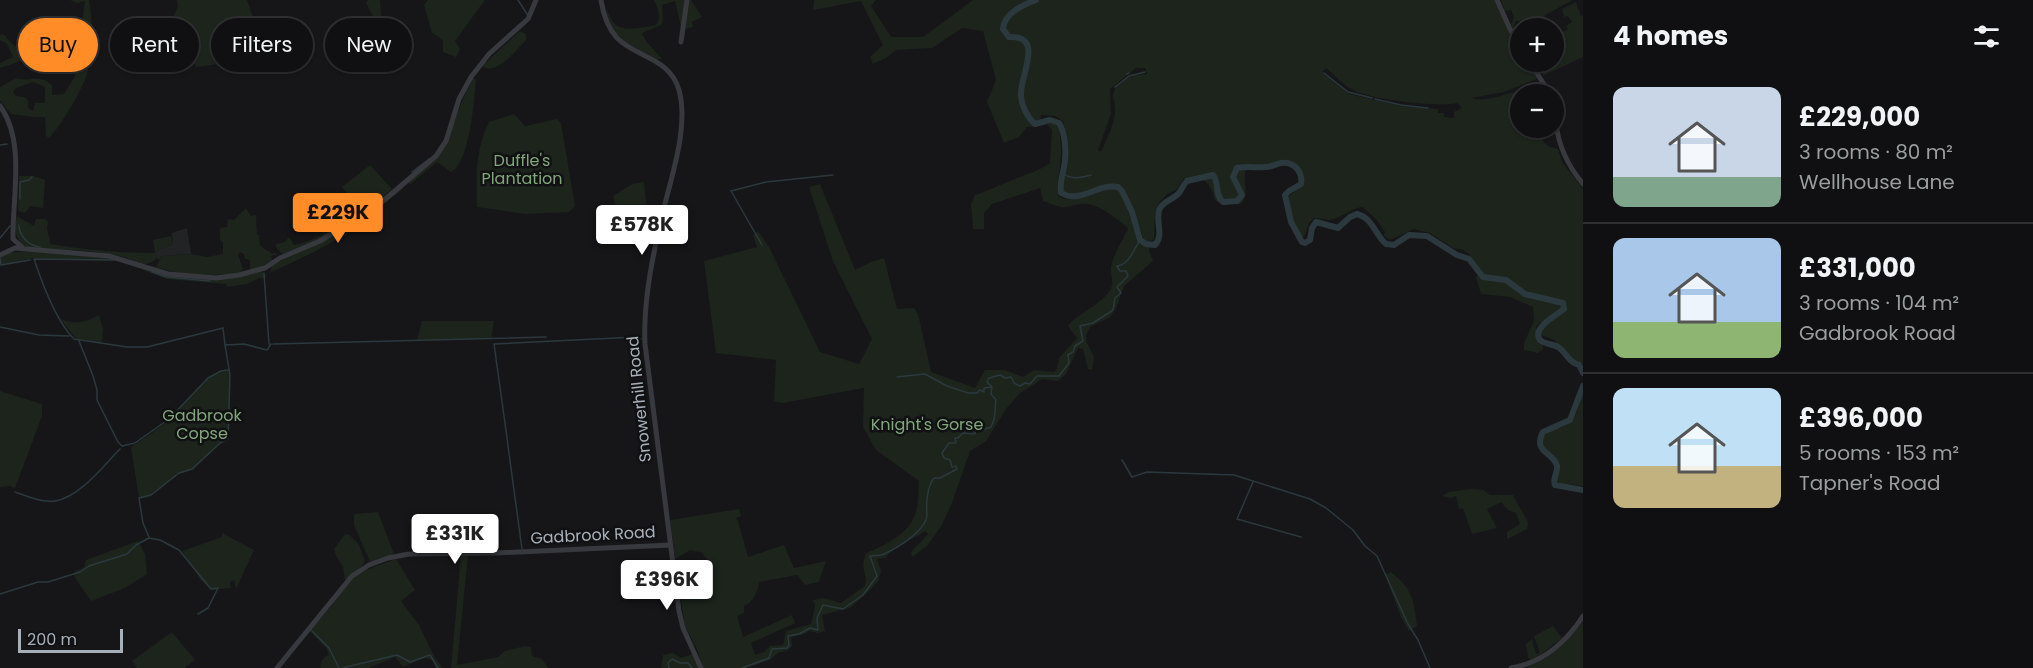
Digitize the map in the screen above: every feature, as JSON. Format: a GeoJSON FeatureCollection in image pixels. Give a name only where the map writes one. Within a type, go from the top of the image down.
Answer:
{"type":"FeatureCollection","features":[{"type":"Feature","properties":{"kind":"street"},"geometry":{"type":"LineString","coordinates":[[0,255],[8,250],[23,248],[109,256],[168,274],[216,278],[265,268],[280,258],[306,248],[376,207],[436,156],[446,141],[459,99],[471,77],[489,54],[528,19],[536,0]]}},
{"type":"Feature","properties":{"kind":"street","name":"Snowerhill Road"},"geometry":{"type":"LineString","coordinates":[[601,0],[609,27],[617,38],[655,60],[672,76],[679,91],[681,106],[677,153],[659,227],[650,275],[644,329],[681,621],[701,668]]}},
{"type":"Feature","properties":{"kind":"street"},"geometry":{"type":"LineString","coordinates":[[681,42],[687,0]]}},
{"type":"Feature","properties":{"kind":"street"},"geometry":{"type":"LineString","coordinates":[[1497,0],[1510,29]]}},
{"type":"Feature","properties":{"kind":"street"},"geometry":{"type":"LineString","coordinates":[[0,106],[8,118],[11,129],[15,161],[14,239],[8,250]]}},
{"type":"Feature","properties":{"kind":"street"},"geometry":{"type":"LineString","coordinates":[[1559,138],[1569,166],[1583,184]]}},
{"type":"Feature","properties":{"kind":"street"},"geometry":{"type":"LineString","coordinates":[[14,239],[23,248]]}},
{"type":"Feature","properties":{"kind":"street","name":"Gadbrook Road"},"geometry":{"type":"LineString","coordinates":[[277,668],[352,576],[369,565],[388,558],[409,554],[496,553],[671,545]]}},
{"type":"Feature","properties":{"kind":"street"},"geometry":{"type":"LineString","coordinates":[[1511,668],[1528,664],[1552,650],[1567,637],[1583,616]]}},
{"type":"Feature","properties":{"kind":"shaded area"},"geometry":{"type":"Polygon","coordinates":[[[187,228],[191,254],[162,256],[159,260],[155,253],[173,244],[172,233],[187,228]]]}},
{"type":"Feature","properties":{"kind":"green space"},"geometry":{"type":"Polygon","coordinates":[[[70,0],[89,0],[91,18],[83,18],[85,1],[77,3],[70,0]]]}},
{"type":"Feature","properties":{"kind":"green space"},"geometry":{"type":"Polygon","coordinates":[[[177,0],[247,0],[253,18],[211,18],[211,65],[199,67],[199,18],[173,18],[178,6],[177,0]]]}},
{"type":"Feature","properties":{"kind":"green space"},"geometry":{"type":"Polygon","coordinates":[[[368,0],[380,0],[382,18],[373,18],[366,3],[368,0]]]}},
{"type":"Feature","properties":{"kind":"green space"},"geometry":{"type":"Polygon","coordinates":[[[428,0],[485,0],[455,41],[460,49],[456,57],[443,52],[443,40],[432,33],[424,5],[428,0]]]}},
{"type":"Feature","properties":{"kind":"green space"},"geometry":{"type":"Polygon","coordinates":[[[654,0],[691,0],[702,17],[692,22],[693,27],[684,29],[681,27],[675,1],[662,5],[661,25],[642,34],[662,59],[656,59],[623,40],[613,29],[605,8],[616,25],[630,29],[641,28],[656,25],[658,22],[659,12],[654,0]]]}},
{"type":"Feature","properties":{"kind":"green space"},"geometry":{"type":"Polygon","coordinates":[[[814,0],[876,0],[871,6],[891,37],[923,37],[973,0],[1496,0],[1510,29],[1510,72],[1535,72],[1539,78],[1524,84],[1510,84],[1510,90],[1504,92],[1472,98],[1487,99],[1510,93],[1510,138],[1542,138],[1548,146],[1558,149],[1562,162],[1583,189],[1583,365],[1572,360],[1554,340],[1541,335],[1545,323],[1540,322],[1536,327],[1537,337],[1543,344],[1543,349],[1538,353],[1524,350],[1524,343],[1534,321],[1533,307],[1510,297],[1481,294],[1476,277],[1480,270],[1474,265],[1469,254],[1453,248],[1430,233],[1414,229],[1390,240],[1384,236],[1385,232],[1376,219],[1362,207],[1334,219],[1314,218],[1302,237],[1292,217],[1289,196],[1304,183],[1304,174],[1291,161],[1263,166],[1248,164],[1245,175],[1245,195],[1241,204],[1217,202],[1204,180],[1189,183],[1184,178],[1176,190],[1167,194],[1158,204],[1155,213],[1154,239],[1144,241],[1134,212],[1121,188],[1107,185],[1078,194],[1063,193],[1062,182],[1067,148],[1063,121],[1055,116],[1041,115],[1040,126],[1027,127],[1019,137],[1004,143],[987,102],[996,80],[983,31],[962,28],[932,48],[896,50],[873,64],[870,57],[883,45],[861,1],[813,10],[814,0]],[[1136,68],[1110,89],[1111,114],[1098,150],[1101,152],[1114,121],[1113,96],[1116,87],[1128,78],[1147,74],[1145,68],[1136,68]],[[1326,68],[1322,72],[1349,94],[1401,106],[1438,109],[1438,113],[1444,113],[1444,117],[1454,118],[1454,112],[1462,108],[1457,103],[1435,104],[1387,99],[1359,93],[1348,87],[1326,68]]]}},
{"type":"Feature","properties":{"kind":"green space"},"geometry":{"type":"Polygon","coordinates":[[[1501,0],[1573,0],[1543,18],[1514,18],[1511,10],[1505,11],[1501,0]]]}},
{"type":"Feature","properties":{"kind":"green space"},"geometry":{"type":"Polygon","coordinates":[[[1576,2],[1581,16],[1583,15],[1583,57],[1564,66],[1564,31],[1568,29],[1566,26],[1572,22],[1568,16],[1564,17],[1562,9],[1576,2]]]}},
{"type":"Feature","properties":{"kind":"green space"},"geometry":{"type":"Polygon","coordinates":[[[520,31],[526,34],[526,40],[511,56],[493,68],[482,66],[520,31]]]}},
{"type":"Feature","properties":{"kind":"green space"},"geometry":{"type":"Polygon","coordinates":[[[3,34],[18,48],[18,62],[0,68],[0,63],[13,57],[7,44],[0,40],[0,35],[3,34]]]}},
{"type":"Feature","properties":{"kind":"green space"},"geometry":{"type":"Polygon","coordinates":[[[76,72],[87,72],[72,106],[49,138],[46,136],[45,117],[11,114],[0,101],[0,87],[16,78],[47,81],[52,85],[52,95],[64,94],[76,72]],[[33,82],[16,88],[13,92],[16,96],[25,97],[28,101],[28,108],[33,111],[35,103],[45,103],[45,87],[33,82]]]}},
{"type":"Feature","properties":{"kind":"green space"},"geometry":{"type":"Polygon","coordinates":[[[473,78],[476,80],[474,102],[463,157],[451,172],[437,162],[409,185],[409,181],[435,160],[473,78]]]}},
{"type":"Feature","properties":{"kind":"green space","name":"Duffle's Plantation"},"geometry":{"type":"Polygon","coordinates":[[[514,114],[525,126],[557,119],[561,123],[575,206],[569,212],[525,214],[477,207],[477,164],[484,133],[489,122],[514,114]]]}},
{"type":"Feature","properties":{"kind":"green space","name":"Knight's Gorse"},"geometry":{"type":"Polygon","coordinates":[[[1047,124],[1055,124],[1060,130],[1058,196],[1073,199],[1104,190],[1120,191],[1133,219],[1137,238],[1141,244],[1150,246],[1149,251],[1153,261],[1124,286],[1110,317],[1090,327],[1086,335],[1094,357],[1092,370],[1088,369],[1083,349],[1078,348],[1066,374],[1058,381],[1042,379],[1019,394],[1006,409],[986,441],[970,451],[952,503],[942,525],[927,546],[912,557],[911,552],[928,534],[925,531],[898,546],[886,558],[877,559],[881,571],[878,581],[850,608],[822,615],[825,631],[818,633],[809,631],[791,638],[792,646],[788,650],[778,653],[770,660],[747,668],[703,668],[697,649],[685,626],[680,593],[707,580],[710,574],[707,571],[709,561],[703,555],[704,553],[690,550],[675,559],[670,520],[739,509],[741,516],[736,518],[748,557],[784,545],[794,568],[826,561],[819,582],[805,585],[797,575],[759,582],[754,596],[744,606],[744,613],[737,616],[743,637],[792,615],[795,623],[751,643],[755,655],[764,652],[770,646],[783,645],[786,631],[811,624],[815,605],[813,600],[824,598],[841,603],[865,586],[863,564],[866,553],[895,539],[912,522],[917,507],[919,481],[876,450],[863,427],[864,388],[782,403],[774,401],[776,360],[716,353],[704,261],[757,247],[753,235],[758,231],[769,247],[820,352],[859,364],[872,339],[833,261],[809,187],[820,184],[855,270],[884,258],[897,309],[914,308],[918,314],[931,372],[975,388],[985,370],[1005,370],[1023,377],[1034,370],[1054,372],[1057,369],[1059,358],[1077,338],[1068,326],[1106,296],[1110,290],[1112,262],[1128,228],[1106,212],[1087,204],[1063,207],[1043,201],[1040,188],[992,204],[984,213],[984,229],[973,229],[971,204],[975,195],[1050,163],[1052,130],[1047,124]]]}},
{"type":"Feature","properties":{"kind":"green space"},"geometry":{"type":"Polygon","coordinates":[[[370,165],[392,189],[375,204],[360,210],[359,214],[322,238],[282,254],[276,244],[285,242],[289,237],[294,245],[320,236],[336,226],[357,207],[342,187],[370,165]]]}},
{"type":"Feature","properties":{"kind":"green space"},"geometry":{"type":"Polygon","coordinates":[[[19,176],[34,176],[45,180],[43,208],[30,206],[25,213],[18,211],[19,176]]]}},
{"type":"Feature","properties":{"kind":"green space"},"geometry":{"type":"Polygon","coordinates":[[[644,182],[646,203],[653,209],[648,227],[620,232],[612,229],[608,220],[615,205],[613,196],[632,184],[644,182]]]}},
{"type":"Feature","properties":{"kind":"green space"},"geometry":{"type":"Polygon","coordinates":[[[404,188],[345,235],[270,273],[272,265],[324,241],[404,188]]]}},
{"type":"Feature","properties":{"kind":"green space"},"geometry":{"type":"Polygon","coordinates":[[[246,208],[251,216],[256,215],[260,246],[277,255],[271,257],[273,261],[254,270],[250,269],[250,260],[245,259],[244,254],[240,252],[238,254],[243,269],[241,273],[220,275],[187,274],[156,267],[162,256],[191,254],[207,257],[223,254],[220,228],[227,227],[228,219],[234,220],[246,208]]]}},
{"type":"Feature","properties":{"kind":"green space"},"geometry":{"type":"Polygon","coordinates":[[[17,216],[34,226],[36,219],[48,221],[47,229],[51,244],[103,251],[155,253],[153,240],[171,236],[173,244],[157,251],[157,258],[149,264],[96,252],[25,247],[16,233],[17,216]]]}},
{"type":"Feature","properties":{"kind":"green space"},"geometry":{"type":"Polygon","coordinates":[[[29,251],[120,259],[167,275],[217,279],[261,271],[266,276],[247,284],[227,287],[226,284],[167,279],[120,261],[33,258],[0,265],[0,257],[5,253],[29,251]]]}},
{"type":"Feature","properties":{"kind":"green space"},"geometry":{"type":"Polygon","coordinates":[[[99,315],[103,329],[102,343],[75,338],[61,319],[81,322],[99,315]]]}},
{"type":"Feature","properties":{"kind":"green space"},"geometry":{"type":"Polygon","coordinates":[[[422,321],[494,321],[491,339],[417,340],[422,321]]]}},
{"type":"Feature","properties":{"kind":"green space","name":"Gadbrook Copse"},"geometry":{"type":"Polygon","coordinates":[[[230,371],[229,439],[220,444],[193,470],[179,474],[151,496],[139,499],[131,447],[173,416],[205,381],[221,372],[230,371]]]}},
{"type":"Feature","properties":{"kind":"green space"},"geometry":{"type":"Polygon","coordinates":[[[0,391],[42,404],[42,416],[15,488],[0,487],[0,391]]]}},
{"type":"Feature","properties":{"kind":"green space"},"geometry":{"type":"Polygon","coordinates":[[[1583,393],[1583,486],[1559,483],[1556,480],[1557,463],[1542,444],[1543,438],[1549,432],[1566,426],[1573,420],[1583,393]]]}},
{"type":"Feature","properties":{"kind":"green space"},"geometry":{"type":"Polygon","coordinates":[[[1483,490],[1490,495],[1513,495],[1528,522],[1527,529],[1507,539],[1507,532],[1520,524],[1516,513],[1508,510],[1501,502],[1487,509],[1497,528],[1472,534],[1463,508],[1459,509],[1456,496],[1451,498],[1442,496],[1449,492],[1483,490]]]}},
{"type":"Feature","properties":{"kind":"green space"},"geometry":{"type":"Polygon","coordinates":[[[378,512],[394,554],[370,562],[354,525],[354,514],[378,512]]]}},
{"type":"Feature","properties":{"kind":"green space"},"geometry":{"type":"Polygon","coordinates":[[[222,533],[254,550],[236,589],[234,580],[230,582],[231,588],[211,590],[200,579],[182,551],[222,537],[222,533]]]}},
{"type":"Feature","properties":{"kind":"green space"},"geometry":{"type":"Polygon","coordinates":[[[345,534],[350,535],[359,545],[365,561],[345,581],[343,566],[334,549],[345,534]]]}},
{"type":"Feature","properties":{"kind":"green space"},"geometry":{"type":"Polygon","coordinates":[[[138,541],[145,554],[147,574],[125,588],[91,601],[73,573],[84,567],[86,560],[138,541]]]}},
{"type":"Feature","properties":{"kind":"green space"},"geometry":{"type":"Polygon","coordinates":[[[461,555],[468,555],[457,665],[498,657],[505,651],[525,646],[531,647],[532,656],[542,659],[548,668],[451,668],[461,555]]]}},
{"type":"Feature","properties":{"kind":"green space"},"geometry":{"type":"Polygon","coordinates":[[[396,559],[415,590],[401,601],[419,625],[435,658],[443,668],[436,668],[432,660],[425,658],[403,667],[395,657],[369,668],[320,668],[322,660],[329,654],[310,631],[332,605],[333,600],[358,573],[396,559]]]}},
{"type":"Feature","properties":{"kind":"green space"},"geometry":{"type":"Polygon","coordinates":[[[1391,572],[1404,584],[1413,602],[1417,626],[1409,631],[1401,617],[1385,575],[1391,572]]]}},
{"type":"Feature","properties":{"kind":"green space"},"geometry":{"type":"Polygon","coordinates":[[[1583,619],[1583,668],[1525,668],[1558,648],[1583,619]]]}},
{"type":"Feature","properties":{"kind":"green space"},"geometry":{"type":"Polygon","coordinates":[[[1553,626],[1562,638],[1532,661],[1528,657],[1526,644],[1532,639],[1536,654],[1540,653],[1534,636],[1553,626]]]}},
{"type":"Feature","properties":{"kind":"green space"},"geometry":{"type":"Polygon","coordinates":[[[172,632],[195,660],[185,668],[137,668],[132,661],[172,632]]]}},
{"type":"Feature","properties":{"kind":"green space"},"geometry":{"type":"Polygon","coordinates":[[[673,653],[681,658],[693,654],[699,668],[661,668],[663,655],[673,653]]]}},
{"type":"Feature","properties":{"kind":"waterway"},"geometry":{"type":"LineString","coordinates":[[518,0],[527,14]]}},
{"type":"Feature","properties":{"kind":"waterway"},"geometry":{"type":"LineString","coordinates":[[1036,0],[1010,14],[1003,29],[1009,37],[1020,38],[1026,43],[1028,49],[1021,94],[1027,114],[1035,124],[1050,120],[1059,123],[1063,131],[1065,156],[1061,193],[1075,196],[1103,188],[1118,187],[1132,212],[1140,240],[1146,244],[1155,245],[1159,236],[1158,213],[1160,208],[1175,197],[1187,181],[1213,175],[1220,199],[1223,202],[1237,201],[1242,195],[1233,177],[1237,168],[1290,164],[1297,168],[1301,175],[1301,184],[1285,195],[1291,222],[1302,242],[1310,240],[1312,228],[1316,222],[1338,228],[1357,214],[1367,219],[1386,244],[1394,245],[1409,235],[1427,236],[1457,255],[1469,259],[1483,277],[1506,280],[1525,294],[1563,303],[1564,309],[1542,326],[1538,335],[1540,340],[1561,349],[1572,362],[1579,365],[1583,373]]}},
{"type":"Feature","properties":{"kind":"waterway"},"geometry":{"type":"LineString","coordinates":[[1115,87],[1129,76],[1145,72]]}},
{"type":"Feature","properties":{"kind":"waterway"},"geometry":{"type":"LineString","coordinates":[[1324,73],[1348,92],[1372,98]]}},
{"type":"Feature","properties":{"kind":"waterway"},"geometry":{"type":"LineString","coordinates":[[1375,99],[1428,108]]}},
{"type":"Feature","properties":{"kind":"waterway"},"geometry":{"type":"LineString","coordinates":[[0,145],[7,144]]}},
{"type":"Feature","properties":{"kind":"waterway"},"geometry":{"type":"LineString","coordinates":[[412,172],[429,159]]}},
{"type":"Feature","properties":{"kind":"waterway"},"geometry":{"type":"LineString","coordinates":[[1062,173],[1076,178],[1091,175]]}},
{"type":"Feature","properties":{"kind":"waterway"},"geometry":{"type":"LineString","coordinates":[[762,245],[731,191],[766,182],[833,175]]}},
{"type":"Feature","properties":{"kind":"waterway"},"geometry":{"type":"LineString","coordinates":[[20,199],[20,182],[29,180]]}},
{"type":"Feature","properties":{"kind":"waterway"},"geometry":{"type":"LineString","coordinates":[[350,231],[372,213]]}},
{"type":"Feature","properties":{"kind":"waterway"},"geometry":{"type":"LineString","coordinates":[[19,225],[25,240],[40,247]]}},
{"type":"Feature","properties":{"kind":"waterway"},"geometry":{"type":"LineString","coordinates":[[0,238],[10,226]]}},
{"type":"Feature","properties":{"kind":"waterway"},"geometry":{"type":"LineString","coordinates":[[742,668],[769,658],[772,649],[787,648],[788,636],[799,634],[810,628],[818,630],[817,618],[823,605],[843,609],[863,595],[877,576],[870,556],[882,555],[890,551],[917,532],[926,520],[928,495],[934,478],[940,478],[957,469],[956,466],[952,467],[950,460],[944,458],[942,453],[949,443],[956,443],[955,438],[963,433],[975,434],[976,427],[985,429],[991,427],[995,416],[996,400],[991,394],[992,387],[987,382],[989,378],[1000,375],[1005,378],[1011,377],[1014,383],[1020,386],[1025,383],[1030,384],[1037,376],[1059,376],[1069,363],[1068,355],[1073,352],[1075,346],[1083,341],[1080,326],[1093,323],[1113,310],[1115,298],[1121,293],[1117,287],[1128,276],[1126,271],[1120,271],[1117,266],[1128,260],[1140,240]]}},
{"type":"Feature","properties":{"kind":"waterway"},"geometry":{"type":"LineString","coordinates":[[0,258],[1,265],[30,260]]}},
{"type":"Feature","properties":{"kind":"waterway"},"geometry":{"type":"LineString","coordinates":[[113,260],[34,259],[45,290],[61,322],[74,339],[127,347],[147,347],[223,328],[225,345],[244,344],[267,350],[271,344]]}},
{"type":"Feature","properties":{"kind":"waterway"},"geometry":{"type":"LineString","coordinates":[[152,272],[166,277],[210,281]]}},
{"type":"Feature","properties":{"kind":"waterway"},"geometry":{"type":"LineString","coordinates":[[264,273],[269,344]]}},
{"type":"Feature","properties":{"kind":"waterway"},"geometry":{"type":"LineString","coordinates":[[0,327],[39,335],[69,336]]}},
{"type":"Feature","properties":{"kind":"waterway"},"geometry":{"type":"LineString","coordinates":[[273,344],[546,337]]}},
{"type":"Feature","properties":{"kind":"waterway"},"geometry":{"type":"LineString","coordinates":[[508,445],[494,344],[636,337],[641,339]]}},
{"type":"Feature","properties":{"kind":"waterway"},"geometry":{"type":"LineString","coordinates":[[79,341],[93,376],[97,400],[122,446]]}},
{"type":"Feature","properties":{"kind":"waterway"},"geometry":{"type":"LineString","coordinates":[[149,537],[143,523],[139,498],[151,495],[179,473],[192,469],[220,443],[228,439],[230,375],[225,345]]}},
{"type":"Feature","properties":{"kind":"waterway"},"geometry":{"type":"LineString","coordinates":[[122,446],[135,443],[169,419],[208,378],[228,370]]}},
{"type":"Feature","properties":{"kind":"waterway"},"geometry":{"type":"LineString","coordinates":[[897,377],[925,374],[947,386],[968,393],[977,393],[980,390],[984,392],[984,388],[991,387]]}},
{"type":"Feature","properties":{"kind":"waterway"},"geometry":{"type":"LineString","coordinates":[[1583,386],[1570,420],[1543,432],[1540,439],[1542,448],[1557,466],[1555,485],[1583,490]]}},
{"type":"Feature","properties":{"kind":"waterway"},"geometry":{"type":"LineString","coordinates":[[508,446],[522,549]]}},
{"type":"Feature","properties":{"kind":"waterway"},"geometry":{"type":"LineString","coordinates":[[15,492],[45,501],[64,498],[91,480],[120,449]]}},
{"type":"Feature","properties":{"kind":"waterway"},"geometry":{"type":"LineString","coordinates":[[1122,460],[1132,477],[1147,472],[1234,475],[1310,499],[1326,508],[1353,530],[1365,546],[1377,556],[1430,668]]}},
{"type":"Feature","properties":{"kind":"waterway"},"geometry":{"type":"LineString","coordinates":[[1253,482],[1237,519],[1301,537]]}},
{"type":"Feature","properties":{"kind":"waterway"},"geometry":{"type":"LineString","coordinates":[[0,594],[80,572],[89,566],[127,554],[136,545],[149,538],[160,540],[179,550],[211,589],[218,588],[208,608],[198,614]]}},
{"type":"Feature","properties":{"kind":"waterway"},"geometry":{"type":"LineString","coordinates":[[311,630],[329,648],[339,668]]}},
{"type":"Feature","properties":{"kind":"waterway"},"geometry":{"type":"LineString","coordinates":[[342,668],[397,655],[410,662],[430,655],[438,668]]}},
{"type":"Feature","properties":{"kind":"waterway"},"geometry":{"type":"LineString","coordinates":[[669,668],[668,663],[672,659],[680,663],[688,663],[692,668]]}}]}
